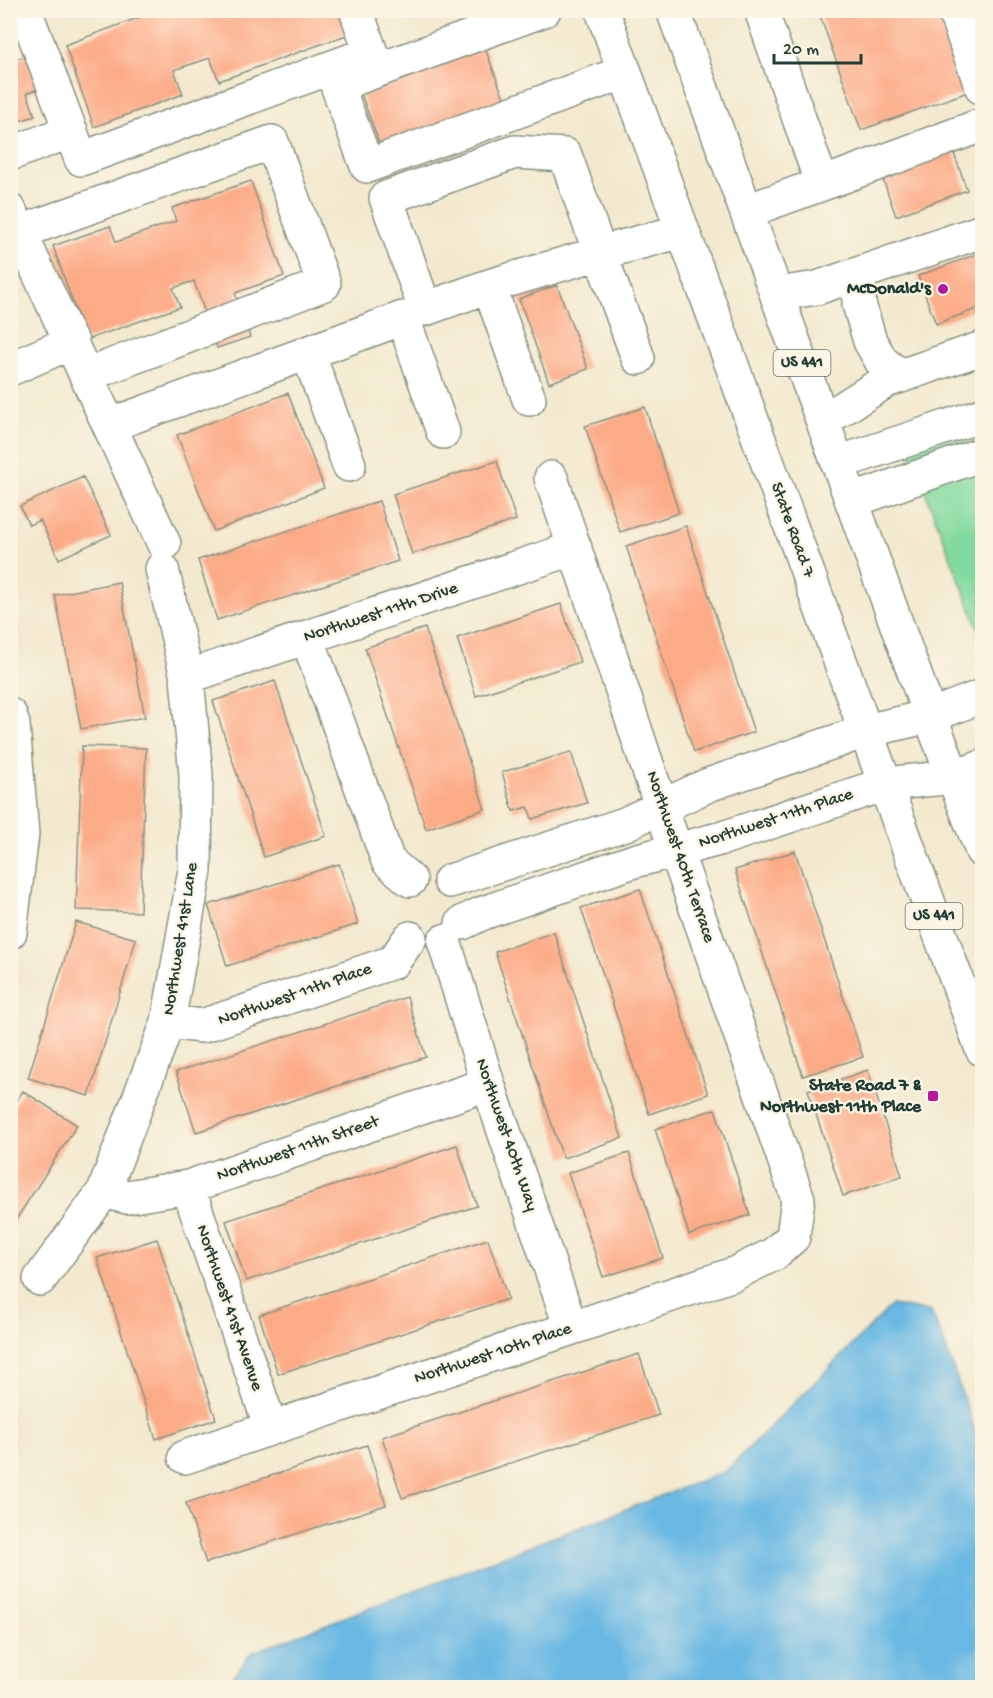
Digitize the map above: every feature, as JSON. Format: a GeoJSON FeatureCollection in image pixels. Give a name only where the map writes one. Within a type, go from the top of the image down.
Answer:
{"type":"FeatureCollection","features":[{"type":"Feature","properties":{"kind":"street"},"geometry":{"type":"LineString","coordinates":[[25,10],[81,159],[371,53],[356,10]]}},
{"type":"Feature","properties":{"kind":"street","name":"State Road 7"},"geometry":{"type":"LineString","coordinates":[[602,10],[982,1049]]}},
{"type":"Feature","properties":{"kind":"street","name":"US 441"},"geometry":{"type":"LineString","coordinates":[[673,10],[930,716],[968,772],[982,851]]}},
{"type":"Feature","properties":{"kind":"street"},"geometry":{"type":"LineString","coordinates":[[761,10],[822,184]]}},
{"type":"Feature","properties":{"kind":"street"},"geometry":{"type":"LineString","coordinates":[[954,10],[982,88]]}},
{"type":"Feature","properties":{"kind":"street"},"geometry":{"type":"LineString","coordinates":[[532,12],[337,86],[367,166],[625,72]]}},
{"type":"Feature","properties":{"kind":"street"},"geometry":{"type":"LineString","coordinates":[[747,211],[982,125]]}},
{"type":"Feature","properties":{"kind":"street"},"geometry":{"type":"LineString","coordinates":[[10,154],[70,131]]}},
{"type":"Feature","properties":{"kind":"street"},"geometry":{"type":"LineString","coordinates":[[15,221],[272,142],[324,284],[87,375]]}},
{"type":"Feature","properties":{"kind":"street"},"geometry":{"type":"LineString","coordinates":[[443,432],[386,198],[515,152],[565,155],[638,358]]}},
{"type":"Feature","properties":{"kind":"street","name":"Northwest 41st Lane"},"geometry":{"type":"LineString","coordinates":[[15,221],[110,425],[163,556],[187,677],[196,776],[195,870],[168,1023],[105,1191],[40,1279]]}},
{"type":"Feature","properties":{"kind":"street"},"geometry":{"type":"LineString","coordinates":[[110,425],[489,286],[682,231]]}},
{"type":"Feature","properties":{"kind":"street"},"geometry":{"type":"LineString","coordinates":[[777,294],[817,288],[982,231]]}},
{"type":"Feature","properties":{"kind":"street"},"geometry":{"type":"LineString","coordinates":[[859,274],[859,304],[870,341],[882,362],[901,376]]}},
{"type":"Feature","properties":{"kind":"street"},"geometry":{"type":"LineString","coordinates":[[489,286],[529,399]]}},
{"type":"Feature","properties":{"kind":"street"},"geometry":{"type":"LineString","coordinates":[[10,369],[72,342]]}},
{"type":"Feature","properties":{"kind":"street"},"geometry":{"type":"LineString","coordinates":[[823,421],[886,381],[982,348]]}},
{"type":"Feature","properties":{"kind":"street"},"geometry":{"type":"LineString","coordinates":[[308,353],[349,465]]}},
{"type":"Feature","properties":{"kind":"street"},"geometry":{"type":"LineString","coordinates":[[838,463],[982,415]]}},
{"type":"Feature","properties":{"kind":"street"},"geometry":{"type":"LineString","coordinates":[[852,501],[982,454]]}},
{"type":"Feature","properties":{"kind":"street","name":"Northwest 40th Terrace"},"geometry":{"type":"LineString","coordinates":[[551,478],[676,850],[798,1199],[793,1237]]}},
{"type":"Feature","properties":{"kind":"street","name":"Northwest 11th Drive"},"geometry":{"type":"LineString","coordinates":[[187,677],[575,548]]}},
{"type":"Feature","properties":{"kind":"street"},"geometry":{"type":"LineString","coordinates":[[307,637],[388,861],[410,880]]}},
{"type":"Feature","properties":{"kind":"street"},"geometry":{"type":"LineString","coordinates":[[450,880],[625,824],[708,785],[866,731],[930,716],[982,696]]}},
{"type":"Feature","properties":{"kind":"street"},"geometry":{"type":"LineString","coordinates":[[10,715],[13,724],[21,834],[10,932]]}},
{"type":"Feature","properties":{"kind":"street","name":"Northwest 11th Place"},"geometry":{"type":"LineString","coordinates":[[453,932],[483,913],[634,861],[723,838],[885,784],[968,772]]}},
{"type":"Feature","properties":{"kind":"street"},"geometry":{"type":"LineString","coordinates":[[430,874],[450,880],[459,889],[464,900],[465,912],[453,932],[433,944],[421,943],[410,938],[402,930],[395,909],[402,888],[410,880],[420,875],[430,874]]}},
{"type":"Feature","properties":{"kind":"street","name":"Northwest 40th Way"},"geometry":{"type":"LineString","coordinates":[[453,932],[488,1084],[571,1328]]}},
{"type":"Feature","properties":{"kind":"street","name":"Northwest 11th Place"},"geometry":{"type":"LineString","coordinates":[[168,1023],[202,1026],[393,962],[410,938]]}},
{"type":"Feature","properties":{"kind":"street","name":"Northwest 11th Street"},"geometry":{"type":"LineString","coordinates":[[105,1191],[127,1197],[188,1187],[488,1084]]}},
{"type":"Feature","properties":{"kind":"street","name":"Northwest 41st Avenue"},"geometry":{"type":"LineString","coordinates":[[188,1187],[271,1428]]}},
{"type":"Feature","properties":{"kind":"street","name":"Northwest 10th Place"},"geometry":{"type":"LineString","coordinates":[[184,1457],[734,1274],[774,1254],[793,1237]]}},
{"type":"Feature","properties":{"kind":"green space"},"geometry":{"type":"Polygon","coordinates":[[[982,402],[982,638],[902,432],[982,402]]]}},
{"type":"Feature","properties":{"kind":"water"},"geometry":{"type":"Polygon","coordinates":[[[892,1305],[931,1312],[943,1339],[982,1451],[982,1687],[232,1687],[230,1681],[251,1653],[726,1471],[892,1305]]]}},
{"type":"Feature","properties":{"kind":"building"},"geometry":{"type":"Polygon","coordinates":[[[159,10],[344,10],[352,33],[219,81],[210,58],[174,70],[183,94],[94,127],[65,45],[159,10]]]}},
{"type":"Feature","properties":{"kind":"building"},"geometry":{"type":"Polygon","coordinates":[[[818,10],[938,10],[968,92],[861,130],[818,10]]]}},
{"type":"Feature","properties":{"kind":"building"},"geometry":{"type":"Polygon","coordinates":[[[483,43],[507,106],[382,151],[359,88],[483,43]]]}},
{"type":"Feature","properties":{"kind":"building"},"geometry":{"type":"Polygon","coordinates":[[[33,54],[44,87],[27,93],[35,116],[10,124],[10,61],[33,54]]]}},
{"type":"Feature","properties":{"kind":"building"},"geometry":{"type":"Polygon","coordinates":[[[952,148],[967,190],[896,216],[881,174],[952,148]]]}},
{"type":"Feature","properties":{"kind":"building"},"geometry":{"type":"Polygon","coordinates":[[[251,181],[284,276],[235,293],[250,337],[217,348],[194,281],[173,288],[180,307],[86,340],[53,246],[110,226],[116,242],[176,221],[172,208],[251,181]]]}},
{"type":"Feature","properties":{"kind":"building"},"geometry":{"type":"Polygon","coordinates":[[[982,252],[982,307],[936,324],[918,276],[982,252]]]}},
{"type":"Feature","properties":{"kind":"building"},"geometry":{"type":"Polygon","coordinates":[[[557,285],[588,369],[549,383],[519,299],[557,285]]]}},
{"type":"Feature","properties":{"kind":"building"},"geometry":{"type":"Polygon","coordinates":[[[288,393],[324,488],[214,531],[177,435],[288,393]]]}},
{"type":"Feature","properties":{"kind":"building"},"geometry":{"type":"Polygon","coordinates":[[[645,407],[679,513],[620,532],[585,426],[645,407]]]}},
{"type":"Feature","properties":{"kind":"building"},"geometry":{"type":"Polygon","coordinates":[[[497,461],[516,520],[412,554],[393,494],[497,461]]]}},
{"type":"Feature","properties":{"kind":"building"},"geometry":{"type":"Polygon","coordinates":[[[83,477],[111,535],[59,559],[40,520],[29,525],[20,506],[83,477]]]}},
{"type":"Feature","properties":{"kind":"building"},"geometry":{"type":"Polygon","coordinates":[[[379,501],[398,561],[217,620],[198,560],[379,501]]]}},
{"type":"Feature","properties":{"kind":"building"},"geometry":{"type":"Polygon","coordinates":[[[686,526],[754,732],[694,752],[626,546],[686,526]]]}},
{"type":"Feature","properties":{"kind":"building"},"geometry":{"type":"Polygon","coordinates":[[[119,582],[145,717],[81,729],[55,595],[119,582]]]}},
{"type":"Feature","properties":{"kind":"building"},"geometry":{"type":"Polygon","coordinates":[[[561,604],[580,662],[476,696],[457,638],[561,604]]]}},
{"type":"Feature","properties":{"kind":"building"},"geometry":{"type":"Polygon","coordinates":[[[425,628],[485,809],[426,829],[365,648],[425,628]]]}},
{"type":"Feature","properties":{"kind":"building"},"geometry":{"type":"Polygon","coordinates":[[[275,681],[326,836],[264,857],[213,701],[275,681]]]}},
{"type":"Feature","properties":{"kind":"building"},"geometry":{"type":"Polygon","coordinates":[[[82,746],[146,748],[140,912],[76,910],[82,746]]]}},
{"type":"Feature","properties":{"kind":"building"},"geometry":{"type":"Polygon","coordinates":[[[571,752],[587,803],[532,819],[528,807],[513,811],[502,772],[571,752]]]}},
{"type":"Feature","properties":{"kind":"building"},"geometry":{"type":"Polygon","coordinates":[[[795,851],[863,1057],[803,1076],[735,870],[795,851]]]}},
{"type":"Feature","properties":{"kind":"building"},"geometry":{"type":"Polygon","coordinates":[[[339,864],[358,924],[227,966],[208,905],[339,864]]]}},
{"type":"Feature","properties":{"kind":"building"},"geometry":{"type":"Polygon","coordinates":[[[640,889],[708,1094],[649,1114],[581,908],[640,889]]]}},
{"type":"Feature","properties":{"kind":"building"},"geometry":{"type":"Polygon","coordinates":[[[76,922],[136,939],[89,1096],[28,1078],[76,922]]]}},
{"type":"Feature","properties":{"kind":"building"},"geometry":{"type":"Polygon","coordinates":[[[554,932],[622,1138],[563,1158],[495,952],[554,932]]]}},
{"type":"Feature","properties":{"kind":"building"},"geometry":{"type":"Polygon","coordinates":[[[407,997],[426,1057],[196,1132],[176,1072],[407,997]]]}},
{"type":"Feature","properties":{"kind":"building"},"geometry":{"type":"Polygon","coordinates":[[[868,1070],[902,1176],[843,1196],[808,1090],[868,1070]]]}},
{"type":"Feature","properties":{"kind":"building"},"geometry":{"type":"Polygon","coordinates":[[[23,1091],[77,1125],[10,1229],[10,1111],[23,1091]]]}},
{"type":"Feature","properties":{"kind":"building"},"geometry":{"type":"Polygon","coordinates":[[[715,1109],[750,1215],[689,1235],[655,1129],[715,1109]]]}},
{"type":"Feature","properties":{"kind":"building"},"geometry":{"type":"Polygon","coordinates":[[[457,1145],[477,1206],[246,1281],[226,1221],[457,1145]]]}},
{"type":"Feature","properties":{"kind":"building"},"geometry":{"type":"Polygon","coordinates":[[[629,1153],[663,1258],[603,1277],[568,1173],[629,1153]]]}},
{"type":"Feature","properties":{"kind":"building"},"geometry":{"type":"Polygon","coordinates":[[[157,1239],[216,1419],[156,1439],[97,1258],[157,1239]]]}},
{"type":"Feature","properties":{"kind":"building"},"geometry":{"type":"Polygon","coordinates":[[[488,1239],[508,1299],[278,1374],[259,1315],[488,1239]]]}},
{"type":"Feature","properties":{"kind":"building"},"geometry":{"type":"Polygon","coordinates":[[[639,1354],[659,1415],[402,1498],[382,1437],[639,1354]]]}},
{"type":"Feature","properties":{"kind":"building"},"geometry":{"type":"Polygon","coordinates":[[[367,1445],[386,1505],[206,1563],[186,1503],[367,1445]]]}},
{"type":"Feature","properties":{"kind":"place","name":"McDonald's"},"geometry":{"type":"Point","coordinates":[943,289]}},
{"type":"Feature","properties":{"kind":"place","name":"State Road 7 & Northwest 11th Place"},"geometry":{"type":"Point","coordinates":[933,1096]}}]}
